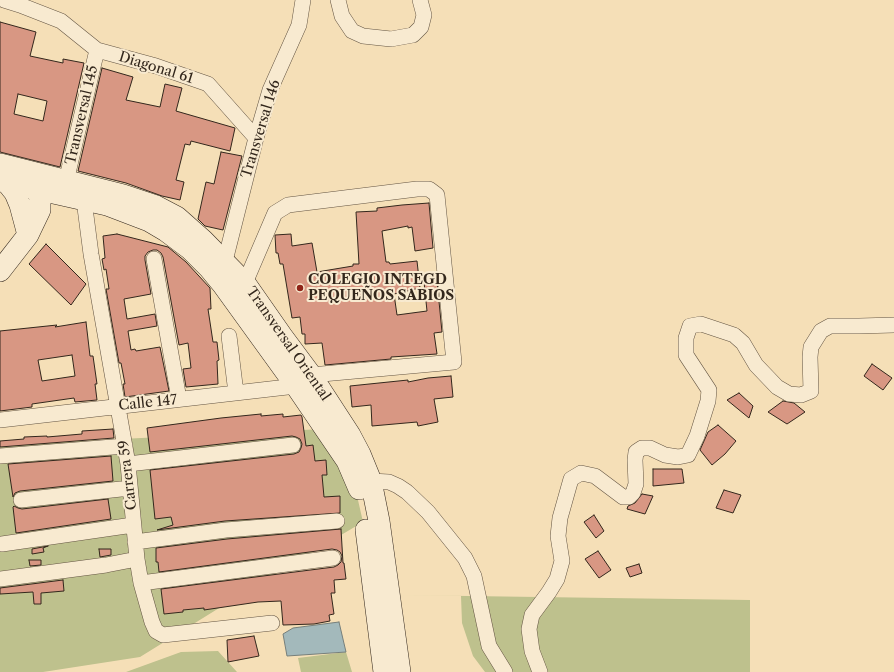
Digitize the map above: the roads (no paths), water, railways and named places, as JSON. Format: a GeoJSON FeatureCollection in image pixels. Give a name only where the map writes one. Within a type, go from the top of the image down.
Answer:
{"type":"FeatureCollection","features":[{"type":"Feature","properties":{"kind":"main road","name":"Transversal Oriental"},"geometry":{"type":"LineString","coordinates":[[2,176],[23,170],[64,188],[84,200],[107,205],[142,218],[166,231],[190,249],[209,268],[350,435],[360,454],[371,481],[379,522],[400,672]]}},
{"type":"Feature","properties":{"kind":"main road"},"geometry":{"type":"LineString","coordinates":[[0,271],[28,235],[40,210],[38,190],[32,178],[23,170]]}},
{"type":"Feature","properties":{"kind":"main road","name":"Transversal Oriental"},"geometry":{"type":"LineString","coordinates":[[2,176],[38,190],[64,188],[123,195],[156,206],[178,217],[204,240],[245,283],[282,336],[303,381],[347,461],[358,486],[365,522],[384,672]]}},
{"type":"Feature","properties":{"kind":"main road"},"geometry":{"type":"LineString","coordinates":[[2,176],[15,193],[20,205],[28,235]]}},
{"type":"Feature","properties":{"kind":"street","name":"Diagonal 61"},"geometry":{"type":"LineString","coordinates":[[4,0],[61,21],[97,50],[156,66],[208,84],[256,138]]}},
{"type":"Feature","properties":{"kind":"street","name":"Transversal 146"},"geometry":{"type":"LineString","coordinates":[[225,261],[256,138],[270,90],[299,25],[303,0]]}},
{"type":"Feature","properties":{"kind":"street"},"geometry":{"type":"LineString","coordinates":[[338,0],[342,16],[352,31],[363,36],[391,39],[413,35],[421,27],[424,15],[420,0]]}},
{"type":"Feature","properties":{"kind":"street","name":"Transversal 145"},"geometry":{"type":"LineString","coordinates":[[64,188],[97,50]]}},
{"type":"Feature","properties":{"kind":"street","name":"Calle 147"},"geometry":{"type":"LineString","coordinates":[[0,420],[236,393],[303,381],[454,362],[437,195],[429,189],[417,189],[288,205],[275,212],[245,283]]}},
{"type":"Feature","properties":{"kind":"street","name":"Carrera 59"},"geometry":{"type":"LineString","coordinates":[[84,200],[91,254],[128,464],[137,559],[141,583],[152,622],[156,631],[163,635],[272,623]]}},
{"type":"Feature","properties":{"kind":"street"},"geometry":{"type":"LineString","coordinates":[[154,259],[178,400]]}},
{"type":"Feature","properties":{"kind":"street"},"geometry":{"type":"LineString","coordinates":[[540,672],[532,651],[529,629],[532,615],[557,579],[562,561],[558,536],[560,518],[571,479],[581,473],[595,476],[623,497],[629,497],[633,493],[636,484],[636,452],[642,448],[650,448],[665,455],[678,457],[688,455],[697,436],[708,401],[709,390],[686,354],[686,338],[690,326],[701,324],[734,335],[743,343],[765,377],[777,387],[789,394],[801,395],[811,392],[810,357],[812,347],[821,331],[830,326],[894,325]]}},
{"type":"Feature","properties":{"kind":"street"},"geometry":{"type":"LineString","coordinates":[[229,336],[236,393]]}},
{"type":"Feature","properties":{"kind":"street"},"geometry":{"type":"LineString","coordinates":[[128,464],[293,445]]}},
{"type":"Feature","properties":{"kind":"street"},"geometry":{"type":"LineString","coordinates":[[0,456],[125,446]]}},
{"type":"Feature","properties":{"kind":"street"},"geometry":{"type":"LineString","coordinates":[[371,481],[389,482],[407,492],[428,512],[465,558],[474,576],[489,646],[505,672]]}},
{"type":"Feature","properties":{"kind":"street"},"geometry":{"type":"LineString","coordinates":[[21,500],[130,488]]}},
{"type":"Feature","properties":{"kind":"street"},"geometry":{"type":"LineString","coordinates":[[135,542],[226,530],[336,521]]}},
{"type":"Feature","properties":{"kind":"street"},"geometry":{"type":"LineString","coordinates":[[2,544],[133,525]]}},
{"type":"Feature","properties":{"kind":"street"},"geometry":{"type":"LineString","coordinates":[[141,583],[333,558]]}},
{"type":"Feature","properties":{"kind":"street"},"geometry":{"type":"LineString","coordinates":[[0,579],[99,566],[137,559]]}},
{"type":"Feature","properties":{"kind":"place","name":"COLEGIO INTEGD PEQUEÑOS SABIOS"},"geometry":{"type":"Point","coordinates":[300,288]}}]}
